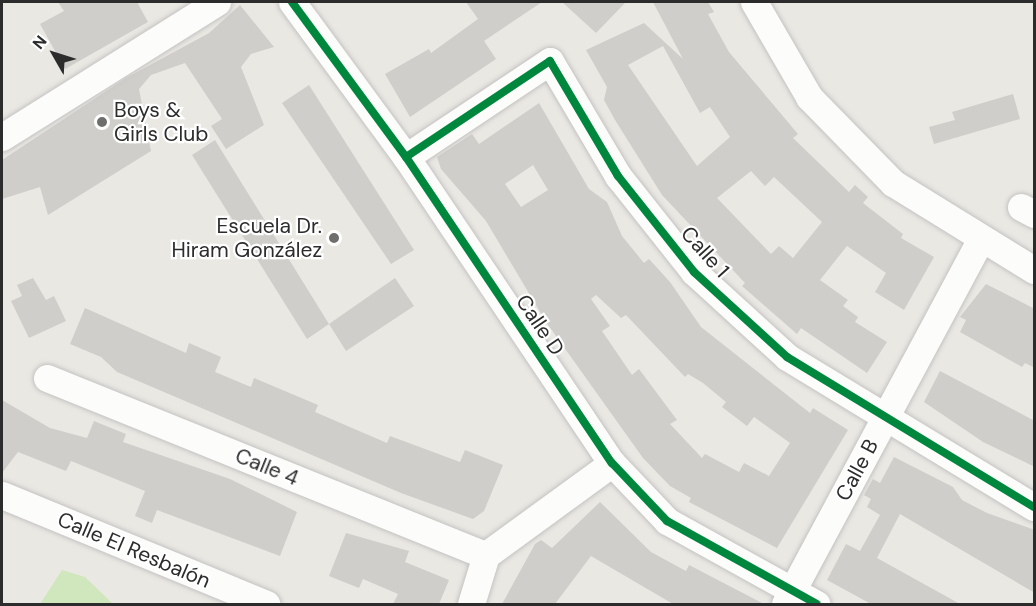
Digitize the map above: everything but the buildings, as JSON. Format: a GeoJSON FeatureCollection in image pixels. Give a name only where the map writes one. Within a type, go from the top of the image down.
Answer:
{"type":"FeatureCollection","features":[{"type":"Feature","properties":{"kind":"street"},"geometry":{"type":"LineString","coordinates":[[2,137],[217,2]]}},
{"type":"Feature","properties":{"kind":"street","name":"Calle D"},"geometry":{"type":"LineString","coordinates":[[292,2],[406,157],[612,463],[667,521],[789,598],[817,604]]}},
{"type":"Feature","properties":{"kind":"street"},"geometry":{"type":"LineString","coordinates":[[754,2],[809,97],[893,183],[980,240],[1035,270]]}},
{"type":"Feature","properties":{"kind":"street","name":"Calle 1"},"geometry":{"type":"LineString","coordinates":[[406,157],[550,60],[618,176],[694,272],[787,357],[885,419],[1035,507]]}},
{"type":"Feature","properties":{"kind":"street","name":"Calle B"},"geometry":{"type":"LineString","coordinates":[[789,598],[980,240]]}},
{"type":"Feature","properties":{"kind":"street","name":"Calle 4"},"geometry":{"type":"LineString","coordinates":[[47,378],[486,555]]}},
{"type":"Feature","properties":{"kind":"street"},"geometry":{"type":"LineString","coordinates":[[471,604],[486,555],[612,463]]}},
{"type":"Feature","properties":{"kind":"street","name":"Calle El Resbalón"},"geometry":{"type":"LineString","coordinates":[[3,498],[266,604]]}},
{"type":"Feature","properties":{"kind":"green space"},"geometry":{"type":"Polygon","coordinates":[[[62,570],[85,577],[113,604],[40,604],[62,570]]]}},
{"type":"Feature","properties":{"kind":"cycle path"},"geometry":{"type":"LineString","coordinates":[[292,2],[406,157],[612,463],[667,521],[817,604]]}},
{"type":"Feature","properties":{"kind":"cycle path"},"geometry":{"type":"LineString","coordinates":[[406,157],[550,61],[618,176],[694,272],[787,357],[1034,507]]}},
{"type":"Feature","properties":{"kind":"place","name":"Boys & Girls Club"},"geometry":{"type":"Point","coordinates":[102,122]}},
{"type":"Feature","properties":{"kind":"place","name":"Escuela Dr. Hiram González"},"geometry":{"type":"Point","coordinates":[334,238]}}]}
